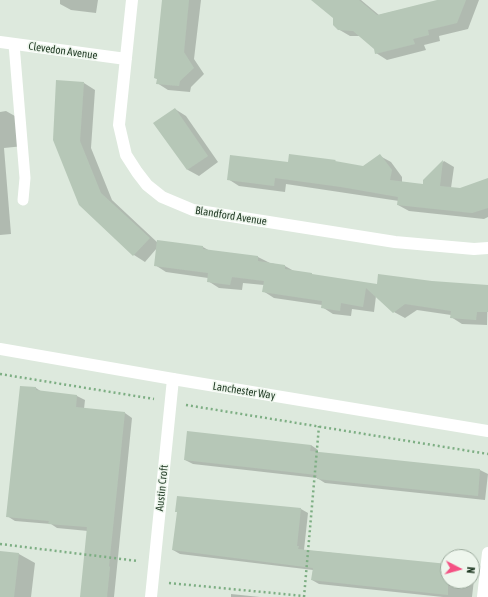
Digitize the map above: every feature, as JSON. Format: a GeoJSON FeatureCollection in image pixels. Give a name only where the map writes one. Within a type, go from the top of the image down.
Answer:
{"type":"FeatureCollection","features":[{"type":"Feature","properties":{"kind":"street","name":"Blandford Avenue"},"geometry":{"type":"LineString","coordinates":[[132,0],[119,124],[126,155],[147,185],[162,197],[193,210],[395,242],[474,249],[488,248]]}},
{"type":"Feature","properties":{"kind":"street","name":"Clevedon Avenue"},"geometry":{"type":"LineString","coordinates":[[0,42],[126,59]]}},
{"type":"Feature","properties":{"kind":"street","name":"Lanchester Way"},"geometry":{"type":"LineString","coordinates":[[0,350],[488,431]]}},
{"type":"Feature","properties":{"kind":"street","name":"Austin Croft"},"geometry":{"type":"LineString","coordinates":[[151,597],[173,379]]}},
{"type":"Feature","properties":{"kind":"street"},"geometry":{"type":"LineString","coordinates":[[483,597],[488,553]]}},
{"type":"Feature","properties":{"kind":"lane"},"geometry":{"type":"LineString","coordinates":[[14,44],[24,178],[23,200]]}},
{"type":"Feature","properties":{"kind":"path"},"geometry":{"type":"LineString","coordinates":[[0,374],[488,454]]}},
{"type":"Feature","properties":{"kind":"path"},"geometry":{"type":"LineString","coordinates":[[153,581],[304,597],[319,426]]}},
{"type":"Feature","properties":{"kind":"path"},"geometry":{"type":"LineString","coordinates":[[0,544],[154,563]]}},
{"type":"Feature","properties":{"kind":"building"},"geometry":{"type":"Polygon","coordinates":[[[162,0],[189,0],[184,52],[194,68],[180,81],[179,86],[156,84],[157,79],[154,78],[162,0]]]}},
{"type":"Feature","properties":{"kind":"building"},"geometry":{"type":"Polygon","coordinates":[[[311,0],[359,0],[377,15],[437,0],[466,0],[457,23],[428,30],[429,35],[413,39],[415,44],[375,54],[374,49],[353,31],[338,30],[333,25],[333,18],[311,0]]]}},
{"type":"Feature","properties":{"kind":"building"},"geometry":{"type":"Polygon","coordinates":[[[56,80],[84,82],[80,141],[101,193],[150,238],[133,256],[79,205],[53,140],[56,80]]]}},
{"type":"Feature","properties":{"kind":"building"},"geometry":{"type":"Polygon","coordinates":[[[175,108],[208,156],[187,170],[153,123],[175,108]]]}},
{"type":"Feature","properties":{"kind":"building"},"geometry":{"type":"Polygon","coordinates":[[[289,154],[336,160],[335,161],[363,166],[380,154],[392,170],[390,180],[423,184],[423,180],[443,160],[440,186],[460,188],[488,178],[488,208],[472,213],[397,205],[398,197],[275,178],[274,186],[227,180],[230,155],[288,162],[289,154]]]}},
{"type":"Feature","properties":{"kind":"building"},"geometry":{"type":"Polygon","coordinates":[[[157,240],[203,246],[203,249],[258,256],[258,261],[285,265],[285,269],[377,284],[378,274],[432,281],[488,285],[488,312],[477,312],[476,320],[450,318],[451,311],[405,304],[393,313],[366,288],[363,307],[341,303],[340,311],[321,308],[322,301],[262,292],[264,281],[232,277],[230,285],[207,282],[208,273],[154,266],[157,240]]]}},
{"type":"Feature","properties":{"kind":"building"},"geometry":{"type":"Polygon","coordinates":[[[20,386],[36,387],[36,390],[77,395],[76,407],[125,412],[107,597],[80,597],[87,527],[48,524],[49,521],[6,517],[20,386]]]}},
{"type":"Feature","properties":{"kind":"building"},"geometry":{"type":"Polygon","coordinates":[[[187,431],[311,445],[310,451],[480,469],[478,496],[317,479],[317,475],[184,460],[187,431]]]}},
{"type":"Feature","properties":{"kind":"building"},"geometry":{"type":"Polygon","coordinates":[[[177,496],[301,508],[297,546],[299,546],[298,549],[440,563],[440,589],[448,589],[448,595],[311,580],[313,568],[172,550],[177,512],[175,512],[177,496]]]}},
{"type":"Feature","properties":{"kind":"building"},"geometry":{"type":"Polygon","coordinates":[[[0,551],[19,553],[14,597],[0,597],[0,551]]]}}]}
